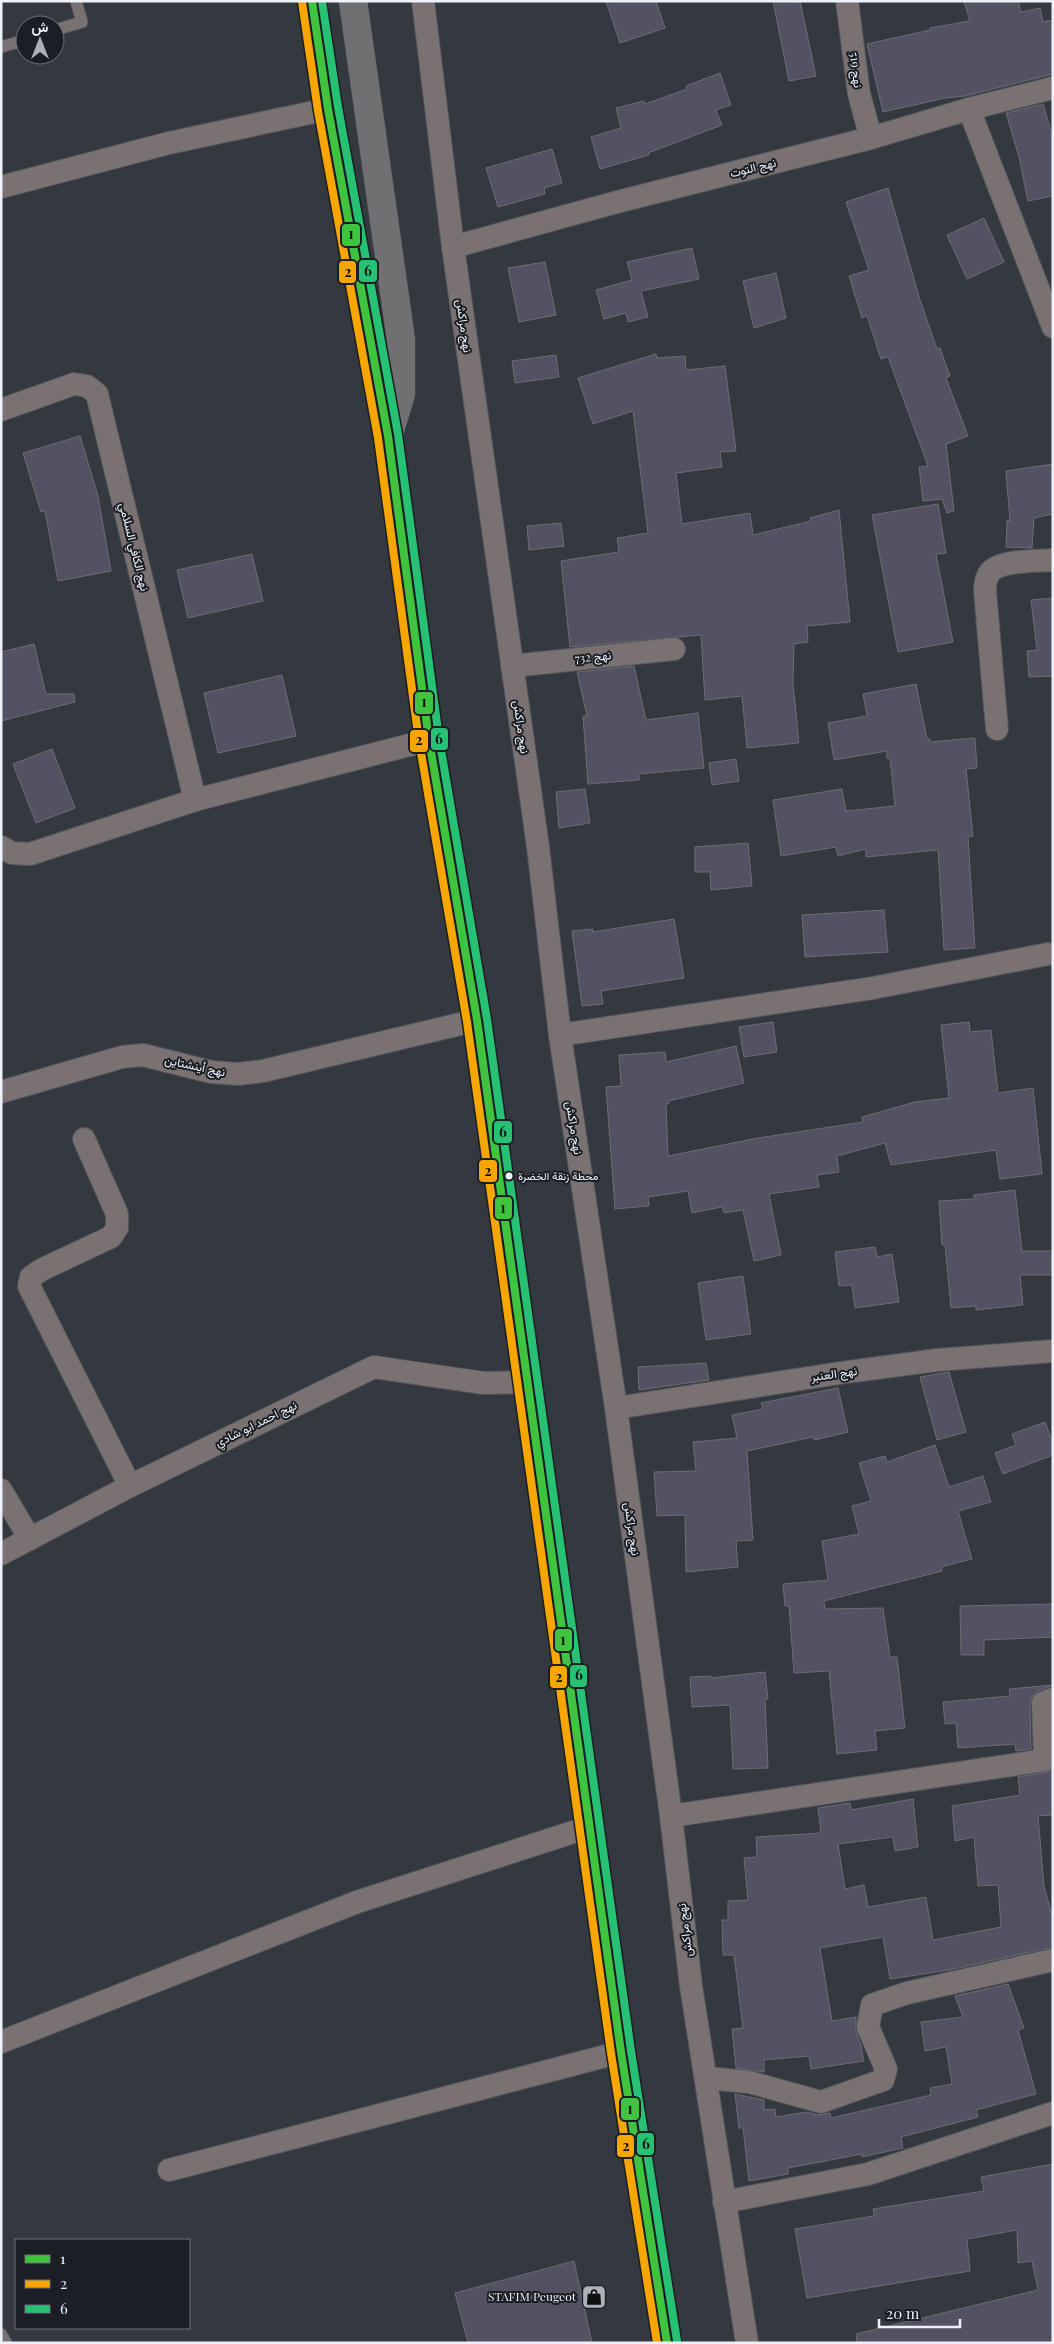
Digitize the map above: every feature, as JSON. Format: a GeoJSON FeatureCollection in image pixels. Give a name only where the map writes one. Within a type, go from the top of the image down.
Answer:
{"type":"FeatureCollection","features":[{"type":"Feature","properties":{"kind":"highway"},"geometry":{"type":"LineString","coordinates":[[353,1],[401,340],[400,394],[388,436]]}},
{"type":"Feature","properties":{"kind":"main road"},"geometry":{"type":"LineString","coordinates":[[312,1],[328,109],[388,436],[429,740],[477,1020],[621,2052],[667,2343]]}},
{"type":"Feature","properties":{"kind":"street","name":"نهج مراكش"},"geometry":{"type":"LineString","coordinates":[[423,1],[453,247],[538,846],[560,1035],[616,1408],[671,1816],[691,1986],[747,2343]]}},
{"type":"Feature","properties":{"kind":"street","name":"نهج 519"},"geometry":{"type":"LineString","coordinates":[[847,1],[859,94],[871,138]]}},
{"type":"Feature","properties":{"kind":"street","name":"نهج التوت"},"geometry":{"type":"LineString","coordinates":[[453,247],[617,202],[871,138],[969,109],[1053,88]]}},
{"type":"Feature","properties":{"kind":"street"},"geometry":{"type":"LineString","coordinates":[[1,187],[169,143],[328,109]]}},
{"type":"Feature","properties":{"kind":"street"},"geometry":{"type":"LineString","coordinates":[[969,109],[1053,327]]}},
{"type":"Feature","properties":{"kind":"street","name":"نهج الكافي السلامي"},"geometry":{"type":"LineString","coordinates":[[1,410],[74,384],[87,386],[97,394],[196,800]]}},
{"type":"Feature","properties":{"kind":"street"},"geometry":{"type":"LineString","coordinates":[[997,729],[985,591],[986,580],[991,571],[1001,565],[1053,560]]}},
{"type":"Feature","properties":{"kind":"street","name":"نهج 732"},"geometry":{"type":"LineString","coordinates":[[512,666],[674,649]]}},
{"type":"Feature","properties":{"kind":"street"},"geometry":{"type":"LineString","coordinates":[[1,847],[12,853],[30,854],[196,800],[429,740]]}},
{"type":"Feature","properties":{"kind":"street"},"geometry":{"type":"LineString","coordinates":[[560,1035],[873,988],[1048,954]]}},
{"type":"Feature","properties":{"kind":"street","name":"نهج أينشتاين"},"geometry":{"type":"LineString","coordinates":[[1,1092],[122,1057],[144,1055],[211,1072],[238,1074],[263,1072],[477,1020]]}},
{"type":"Feature","properties":{"kind":"street"},"geometry":{"type":"LineString","coordinates":[[84,1139],[117,1214],[117,1228],[111,1238],[40,1270],[31,1277],[29,1286],[130,1486]]}},
{"type":"Feature","properties":{"kind":"street","name":"نهج العنبر"},"geometry":{"type":"LineString","coordinates":[[616,1408],[937,1360],[1053,1352]]}},
{"type":"Feature","properties":{"kind":"street","name":"نهج احمد ابو شادي"},"geometry":{"type":"LineString","coordinates":[[1,1554],[130,1486],[374,1367],[484,1383],[527,1382]]}},
{"type":"Feature","properties":{"kind":"street"},"geometry":{"type":"LineString","coordinates":[[1,1490],[30,1539]]}},
{"type":"Feature","properties":{"kind":"street"},"geometry":{"type":"LineString","coordinates":[[671,1816],[1045,1760],[1043,1703],[1053,1699]]}},
{"type":"Feature","properties":{"kind":"street"},"geometry":{"type":"LineString","coordinates":[[1,2042],[357,1902],[589,1827]]}},
{"type":"Feature","properties":{"kind":"street"},"geometry":{"type":"LineString","coordinates":[[706,2078],[749,2082],[821,2102],[835,2098],[883,2080],[886,2069],[868,2028],[872,2005],[907,1994],[1053,1960]]}},
{"type":"Feature","properties":{"kind":"street"},"geometry":{"type":"LineString","coordinates":[[169,2170],[621,2052]]}},
{"type":"Feature","properties":{"kind":"street"},"geometry":{"type":"LineString","coordinates":[[724,2202],[868,2174],[1053,2113]]}},
{"type":"Feature","properties":{"kind":"lane"},"geometry":{"type":"LineString","coordinates":[[65,27],[82,22],[76,1]]}},
{"type":"Feature","properties":{"kind":"lane"},"geometry":{"type":"LineString","coordinates":[[1,47],[15,43]]}},
{"type":"Feature","properties":{"kind":"lane"},"geometry":{"type":"LineString","coordinates":[[1,2334],[6,2343]]}},
{"type":"Feature","properties":{"kind":"building"},"geometry":{"type":"Polygon","coordinates":[[[606,1],[656,1],[665,28],[620,43],[606,1]]]}},
{"type":"Feature","properties":{"kind":"building"},"geometry":{"type":"Polygon","coordinates":[[[773,1],[800,1],[816,76],[789,81],[773,1]]]}},
{"type":"Feature","properties":{"kind":"building"},"geometry":{"type":"Polygon","coordinates":[[[964,1],[1018,1],[1021,12],[1040,8],[1043,22],[1053,20],[1053,74],[965,96],[945,98],[883,112],[867,44],[930,30],[930,28],[970,21],[964,1]]]}},
{"type":"Feature","properties":{"kind":"building"},"geometry":{"type":"Polygon","coordinates":[[[720,73],[731,105],[716,110],[722,125],[648,153],[649,155],[600,169],[591,137],[621,128],[616,108],[644,101],[645,104],[687,89],[686,86],[720,73]]]}},
{"type":"Feature","properties":{"kind":"building"},"geometry":{"type":"Polygon","coordinates":[[[1043,104],[1053,138],[1053,196],[1028,201],[1019,157],[1006,113],[1043,104]]]}},
{"type":"Feature","properties":{"kind":"building"},"geometry":{"type":"Polygon","coordinates":[[[552,149],[562,183],[544,188],[545,194],[498,207],[486,168],[552,149]]]}},
{"type":"Feature","properties":{"kind":"building"},"geometry":{"type":"Polygon","coordinates":[[[888,188],[920,300],[937,349],[940,348],[950,376],[946,378],[968,436],[946,444],[954,511],[947,513],[942,499],[923,501],[919,467],[928,466],[888,357],[881,359],[867,316],[862,318],[849,276],[869,270],[846,202],[888,188]]]}},
{"type":"Feature","properties":{"kind":"building"},"geometry":{"type":"Polygon","coordinates":[[[984,218],[1004,262],[967,279],[947,235],[984,218]]]}},
{"type":"Feature","properties":{"kind":"building"},"geometry":{"type":"Polygon","coordinates":[[[692,248],[699,279],[641,291],[648,317],[628,322],[626,313],[604,319],[596,290],[632,280],[627,262],[692,248]]]}},
{"type":"Feature","properties":{"kind":"building"},"geometry":{"type":"Polygon","coordinates":[[[545,262],[556,315],[519,322],[508,268],[545,262]]]}},
{"type":"Feature","properties":{"kind":"building"},"geometry":{"type":"Polygon","coordinates":[[[776,273],[786,318],[754,328],[743,281],[776,273]]]}},
{"type":"Feature","properties":{"kind":"building"},"geometry":{"type":"Polygon","coordinates":[[[656,354],[657,358],[685,356],[686,370],[725,366],[736,451],[720,452],[722,467],[676,473],[682,524],[750,513],[753,535],[811,521],[810,518],[839,510],[850,622],[807,626],[808,642],[794,644],[793,683],[799,743],[747,748],[742,696],[705,700],[701,635],[570,647],[561,561],[619,552],[617,538],[648,533],[633,411],[593,424],[578,378],[656,354]]]}},
{"type":"Feature","properties":{"kind":"building"},"geometry":{"type":"Polygon","coordinates":[[[556,355],[559,377],[515,383],[512,361],[556,355]]]}},
{"type":"Feature","properties":{"kind":"building"},"geometry":{"type":"Polygon","coordinates":[[[80,436],[98,496],[111,571],[58,581],[45,511],[41,512],[23,453],[80,436]]]}},
{"type":"Feature","properties":{"kind":"building"},"geometry":{"type":"Polygon","coordinates":[[[1053,464],[1053,514],[1034,518],[1032,548],[1006,547],[1007,520],[1010,521],[1006,471],[1053,464]]]}},
{"type":"Feature","properties":{"kind":"building"},"geometry":{"type":"Polygon","coordinates":[[[938,504],[946,553],[936,554],[953,642],[898,652],[872,515],[938,504]]]}},
{"type":"Feature","properties":{"kind":"building"},"geometry":{"type":"Polygon","coordinates":[[[561,523],[564,546],[529,550],[527,526],[561,523]]]}},
{"type":"Feature","properties":{"kind":"building"},"geometry":{"type":"Polygon","coordinates":[[[252,554],[263,601],[188,618],[177,570],[252,554]]]}},
{"type":"Feature","properties":{"kind":"building"},"geometry":{"type":"Polygon","coordinates":[[[1053,598],[1053,676],[1029,677],[1027,651],[1037,650],[1031,600],[1053,598]]]}},
{"type":"Feature","properties":{"kind":"building"},"geometry":{"type":"Polygon","coordinates":[[[34,644],[46,694],[74,694],[75,702],[1,721],[1,652],[34,644]]]}},
{"type":"Feature","properties":{"kind":"building"},"geometry":{"type":"Polygon","coordinates":[[[634,666],[646,720],[698,713],[704,768],[639,774],[639,780],[588,784],[583,716],[587,716],[577,672],[634,666]]]}},
{"type":"Feature","properties":{"kind":"building"},"geometry":{"type":"Polygon","coordinates":[[[282,675],[296,736],[218,753],[204,693],[282,675]]]}},
{"type":"Feature","properties":{"kind":"building"},"geometry":{"type":"Polygon","coordinates":[[[916,684],[927,739],[930,739],[930,742],[975,738],[977,768],[966,769],[973,836],[968,837],[975,948],[944,950],[938,850],[866,857],[866,849],[838,856],[836,847],[781,856],[773,800],[842,789],[846,811],[895,806],[890,758],[887,758],[887,751],[834,760],[828,723],[867,716],[863,694],[916,684]]]}},
{"type":"Feature","properties":{"kind":"building"},"geometry":{"type":"Polygon","coordinates":[[[52,749],[75,808],[36,823],[13,764],[52,749]]]}},
{"type":"Feature","properties":{"kind":"building"},"geometry":{"type":"Polygon","coordinates":[[[736,759],[739,781],[712,785],[709,763],[736,759]]]}},
{"type":"Feature","properties":{"kind":"building"},"geometry":{"type":"Polygon","coordinates":[[[585,789],[590,823],[559,828],[556,792],[585,789]]]}},
{"type":"Feature","properties":{"kind":"building"},"geometry":{"type":"Polygon","coordinates":[[[748,843],[752,886],[711,890],[710,872],[695,872],[695,847],[748,843]]]}},
{"type":"Feature","properties":{"kind":"building"},"geometry":{"type":"Polygon","coordinates":[[[884,910],[888,952],[805,957],[802,915],[884,910]]]}},
{"type":"Feature","properties":{"kind":"building"},"geometry":{"type":"Polygon","coordinates":[[[674,919],[684,978],[601,991],[603,1004],[582,1006],[572,931],[593,929],[593,932],[674,919]]]}},
{"type":"Feature","properties":{"kind":"building"},"geometry":{"type":"Polygon","coordinates":[[[773,1022],[777,1052],[744,1057],[739,1027],[773,1022]]]}},
{"type":"Feature","properties":{"kind":"building"},"geometry":{"type":"Polygon","coordinates":[[[969,1022],[970,1032],[991,1030],[998,1093],[1033,1088],[1042,1174],[1000,1179],[996,1150],[891,1165],[885,1143],[837,1156],[839,1172],[817,1175],[819,1187],[769,1194],[781,1255],[754,1261],[743,1210],[724,1213],[722,1207],[692,1213],[688,1191],[648,1197],[649,1206],[615,1209],[606,1087],[621,1086],[619,1055],[665,1052],[666,1062],[736,1046],[744,1083],[669,1101],[669,1104],[666,1104],[668,1156],[758,1138],[863,1122],[862,1117],[915,1102],[949,1098],[941,1025],[969,1022]]]}},
{"type":"Feature","properties":{"kind":"building"},"geometry":{"type":"Polygon","coordinates":[[[1015,1190],[1022,1251],[1053,1251],[1053,1275],[1020,1275],[1023,1305],[976,1310],[976,1306],[951,1308],[945,1245],[942,1245],[939,1201],[974,1199],[974,1195],[1015,1190]]]}},
{"type":"Feature","properties":{"kind":"building"},"geometry":{"type":"Polygon","coordinates":[[[875,1247],[877,1257],[892,1254],[899,1302],[855,1308],[852,1285],[839,1286],[835,1252],[875,1247]]]}},
{"type":"Feature","properties":{"kind":"building"},"geometry":{"type":"Polygon","coordinates":[[[743,1276],[751,1334],[706,1340],[698,1283],[743,1276]]]}},
{"type":"Feature","properties":{"kind":"building"},"geometry":{"type":"Polygon","coordinates":[[[706,1363],[709,1380],[639,1390],[638,1367],[706,1363]]]}},
{"type":"Feature","properties":{"kind":"building"},"geometry":{"type":"Polygon","coordinates":[[[949,1372],[966,1432],[937,1440],[920,1377],[949,1372]]]}},
{"type":"Feature","properties":{"kind":"building"},"geometry":{"type":"Polygon","coordinates":[[[838,1388],[848,1432],[814,1440],[813,1437],[747,1451],[753,1540],[736,1541],[738,1567],[686,1572],[685,1515],[657,1516],[654,1472],[696,1471],[693,1442],[737,1438],[732,1415],[763,1409],[761,1403],[838,1388]]]}},
{"type":"Feature","properties":{"kind":"building"},"geometry":{"type":"Polygon","coordinates":[[[1045,1422],[1053,1443],[1053,1455],[1003,1474],[995,1453],[1016,1445],[1012,1434],[1045,1422]]]}},
{"type":"Feature","properties":{"kind":"building"},"geometry":{"type":"Polygon","coordinates":[[[935,1445],[949,1487],[983,1476],[991,1502],[958,1511],[972,1559],[941,1567],[942,1571],[824,1601],[825,1609],[883,1608],[890,1657],[897,1657],[905,1728],[875,1731],[877,1750],[837,1754],[829,1671],[794,1673],[789,1606],[785,1606],[783,1584],[828,1580],[822,1541],[859,1534],[852,1506],[871,1501],[859,1463],[885,1456],[887,1462],[935,1445]]]}},
{"type":"Feature","properties":{"kind":"building"},"geometry":{"type":"Polygon","coordinates":[[[1053,1604],[1053,1637],[984,1640],[984,1655],[961,1655],[960,1606],[1053,1604]]]}},
{"type":"Feature","properties":{"kind":"building"},"geometry":{"type":"Polygon","coordinates":[[[765,1672],[768,1699],[765,1699],[768,1768],[733,1769],[730,1705],[692,1707],[690,1677],[711,1676],[711,1678],[765,1672]]]}},
{"type":"Feature","properties":{"kind":"building"},"geometry":{"type":"Polygon","coordinates":[[[1053,1685],[1038,1691],[1032,1696],[1030,1703],[1031,1749],[1016,1751],[1015,1744],[958,1748],[956,1723],[945,1724],[943,1702],[1010,1696],[1009,1689],[1053,1685]]]}},
{"type":"Feature","properties":{"kind":"building"},"geometry":{"type":"Polygon","coordinates":[[[1053,1771],[1053,1815],[1038,1816],[1044,1886],[1053,1919],[1053,1947],[949,1970],[890,1979],[883,1937],[820,1948],[832,2021],[856,2017],[856,2032],[864,2061],[811,2069],[809,2056],[764,2060],[764,2072],[736,2068],[732,2029],[743,2028],[734,1955],[723,1955],[722,1920],[728,1920],[728,1901],[748,1900],[744,1858],[757,1857],[756,1837],[821,1833],[818,1808],[850,1803],[851,1810],[913,1799],[918,1847],[895,1851],[893,1837],[838,1844],[845,1889],[864,1885],[868,1907],[926,1897],[933,1940],[1001,1927],[998,1885],[978,1886],[974,1837],[955,1841],[952,1806],[1020,1795],[1018,1777],[1053,1771]]]}},
{"type":"Feature","properties":{"kind":"building"},"geometry":{"type":"Polygon","coordinates":[[[1008,1984],[1024,2028],[1018,2030],[1036,2094],[976,2110],[978,2117],[901,2137],[903,2148],[862,2157],[862,2154],[788,2168],[788,2174],[749,2181],[743,2128],[739,2128],[735,2094],[764,2100],[764,2110],[775,2109],[776,2117],[806,2112],[818,2115],[830,2113],[831,2118],[931,2095],[930,2088],[952,2084],[946,2047],[925,2051],[921,2022],[963,2017],[955,1996],[1008,1984]]]}},
{"type":"Feature","properties":{"kind":"building"},"geometry":{"type":"Polygon","coordinates":[[[1053,2164],[1053,2343],[857,2343],[856,2334],[1038,2290],[1032,2261],[1018,2263],[1017,2230],[967,2239],[970,2271],[807,2298],[795,2229],[874,2216],[873,2209],[984,2191],[981,2177],[1053,2164]]]}},
{"type":"Feature","properties":{"kind":"building"},"geometry":{"type":"Polygon","coordinates":[[[574,2261],[592,2343],[468,2343],[455,2293],[574,2261]]]}},
{"type":"Feature","properties":{"kind":"transit line","name":"1"},"geometry":{"type":"LineString","coordinates":[[312,1],[328,109],[388,436],[429,740],[477,1020],[621,2052],[667,2343]]}},
{"type":"Feature","properties":{"kind":"transit line","name":"6"},"geometry":{"type":"LineString","coordinates":[[322,1],[338,107],[398,434],[439,738],[487,1019],[631,2051],[677,2341]]}},
{"type":"Feature","properties":{"kind":"transit line","name":"2"},"geometry":{"type":"LineString","coordinates":[[302,2],[318,111],[378,438],[419,741],[467,1022],[611,2053],[657,2343]]}},
{"type":"Feature","properties":{"kind":"place","name":"محطة زنقة الخضرة"},"geometry":{"type":"Point","coordinates":[509,1176]}},
{"type":"Feature","properties":{"kind":"place","name":"STAFIM Peugeot"},"geometry":{"type":"Point","coordinates":[594,2297]}}]}
